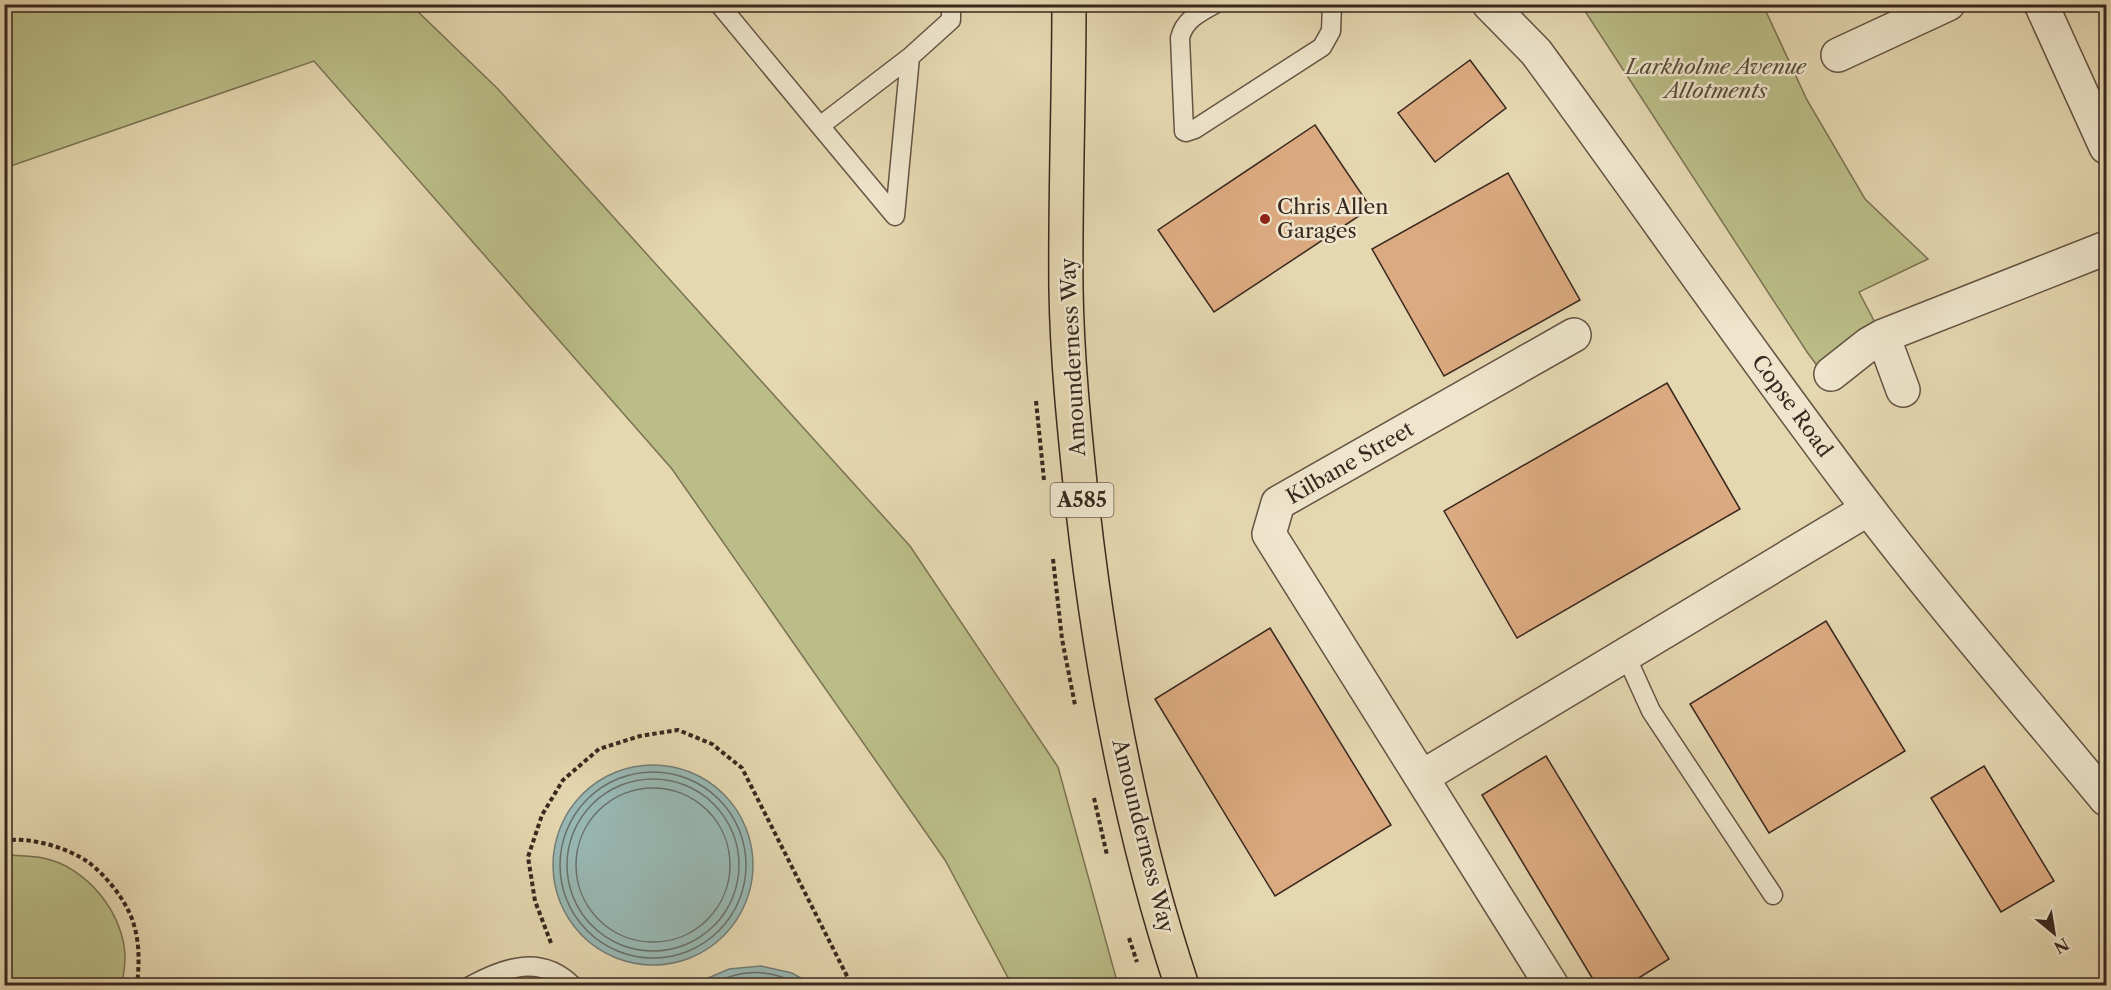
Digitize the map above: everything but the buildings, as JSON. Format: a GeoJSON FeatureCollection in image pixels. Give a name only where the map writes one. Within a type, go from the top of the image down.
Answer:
{"type":"FeatureCollection","features":[{"type":"Feature","properties":{"kind":"highway","name":"Amounderness Way"},"geometry":{"type":"LineString","coordinates":[[1069,4],[1066,291],[1073,411],[1089,567],[1107,685],[1140,841],[1182,986]]}},
{"type":"Feature","properties":{"kind":"street","name":"Copse Road"},"geometry":{"type":"LineString","coordinates":[[1489,4],[1536,52],[1791,407],[1868,508],[1955,618],[2106,799]]}},
{"type":"Feature","properties":{"kind":"street"},"geometry":{"type":"LineString","coordinates":[[1838,55],[1948,4]]}},
{"type":"Feature","properties":{"kind":"street"},"geometry":{"type":"LineString","coordinates":[[2042,4],[2106,147]]}},
{"type":"Feature","properties":{"kind":"street"},"geometry":{"type":"LineString","coordinates":[[1831,374],[1869,344],[1883,336],[2106,248]]}},
{"type":"Feature","properties":{"kind":"street","name":"Kilbane Street"},"geometry":{"type":"LineString","coordinates":[[1552,986],[1269,534],[1278,503],[1574,335]]}},
{"type":"Feature","properties":{"kind":"street"},"geometry":{"type":"LineString","coordinates":[[1883,336],[1903,390]]}},
{"type":"Feature","properties":{"kind":"street"},"geometry":{"type":"LineString","coordinates":[[1422,777],[1868,508]]}},
{"type":"Feature","properties":{"kind":"lane"},"geometry":{"type":"LineString","coordinates":[[719,4],[895,216],[909,57]]}},
{"type":"Feature","properties":{"kind":"lane"},"geometry":{"type":"LineString","coordinates":[[820,126],[909,57],[951,20],[951,4]]}},
{"type":"Feature","properties":{"kind":"lane"},"geometry":{"type":"LineString","coordinates":[[1215,4],[1189,21],[1182,29],[1180,38],[1182,116],[1186,132],[1196,129],[1322,47],[1331,32],[1332,4]]}},
{"type":"Feature","properties":{"kind":"lane"},"geometry":{"type":"LineString","coordinates":[[1626,656],[1651,711],[1773,895]]}},
{"type":"Feature","properties":{"kind":"lane"},"geometry":{"type":"LineString","coordinates":[[470,986],[496,972],[534,965],[569,981]]}},
{"type":"Feature","properties":{"kind":"path"},"geometry":{"type":"LineString","coordinates":[[569,981],[535,902],[528,857],[542,815],[563,780],[599,749],[640,736],[678,729],[712,744],[741,768],[852,986]]}},
{"type":"Feature","properties":{"kind":"path"},"geometry":{"type":"LineString","coordinates":[[4,842],[14,840],[53,845],[88,862],[116,890],[134,925],[140,963],[137,986]]}},
{"type":"Feature","properties":{"kind":"green space"},"geometry":{"type":"Polygon","coordinates":[[[4,5],[411,5],[498,89],[910,546],[1058,767],[1118,985],[1012,985],[945,860],[672,469],[314,61],[5,168],[4,5]]]}},
{"type":"Feature","properties":{"kind":"green space","name":"Larkholme Avenue Allotments"},"geometry":{"type":"Polygon","coordinates":[[[1581,5],[1763,5],[1807,100],[1865,199],[1928,259],[1859,292],[1880,332],[1824,375],[1581,5]]]}},
{"type":"Feature","properties":{"kind":"green space"},"geometry":{"type":"Polygon","coordinates":[[[11,855],[43,858],[59,863],[74,871],[100,894],[118,925],[123,941],[125,961],[122,985],[5,985],[4,857],[11,855]]]}},
{"type":"Feature","properties":{"kind":"water"},"geometry":{"type":"Polygon","coordinates":[[[653,765],[672,767],[700,777],[730,802],[745,827],[751,846],[753,865],[751,884],[741,912],[716,942],[691,957],[672,963],[653,965],[634,963],[606,953],[576,928],[561,903],[555,884],[553,865],[555,846],[565,818],[590,788],[615,773],[634,767],[653,765]]]}},
{"type":"Feature","properties":{"kind":"water"},"geometry":{"type":"Polygon","coordinates":[[[761,966],[792,973],[813,985],[695,985],[729,969],[761,966]]]}},
{"type":"Feature","properties":{"kind":"place","name":"Chris Allen Garages"},"geometry":{"type":"Point","coordinates":[1265,219]}}]}
